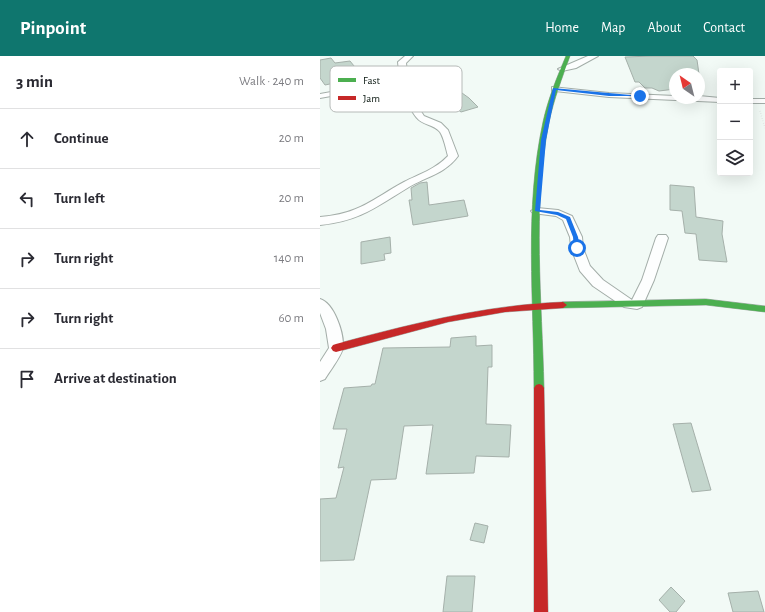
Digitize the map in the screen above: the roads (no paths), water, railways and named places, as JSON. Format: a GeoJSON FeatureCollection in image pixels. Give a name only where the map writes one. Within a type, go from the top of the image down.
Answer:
{"type":"FeatureCollection","features":[{"type":"Feature","properties":{"kind":"main road"},"geometry":{"type":"LineString","coordinates":[[541,612],[537,211],[544,140],[555,89],[568,56]]}},
{"type":"Feature","properties":{"kind":"main road"},"geometry":{"type":"LineString","coordinates":[[336,348],[417,325],[491,310],[539,305],[706,302],[765,308]]}},
{"type":"Feature","properties":{"kind":"street"},"geometry":{"type":"LineString","coordinates":[[402,66],[402,62],[409,56]]}},
{"type":"Feature","properties":{"kind":"street"},"geometry":{"type":"LineString","coordinates":[[562,69],[573,66],[594,56]]}},
{"type":"Feature","properties":{"kind":"street"},"geometry":{"type":"LineString","coordinates":[[555,89],[669,98]]}},
{"type":"Feature","properties":{"kind":"street"},"geometry":{"type":"LineString","coordinates":[[320,96],[330,94]]}},
{"type":"Feature","properties":{"kind":"street"},"geometry":{"type":"LineString","coordinates":[[705,99],[717,100]]}},
{"type":"Feature","properties":{"kind":"street"},"geometry":{"type":"LineString","coordinates":[[320,221],[340,219],[355,215],[374,206],[407,184],[440,168],[453,156],[445,132],[438,125],[421,118],[417,112]]}},
{"type":"Feature","properties":{"kind":"street"},"geometry":{"type":"LineString","coordinates":[[537,211],[558,213],[568,218],[576,237],[577,248],[584,268],[598,283],[633,304],[648,280],[662,238]]}},
{"type":"Feature","properties":{"kind":"street"},"geometry":{"type":"LineString","coordinates":[[320,304],[327,312],[333,329],[336,348],[320,375]]}}]}
